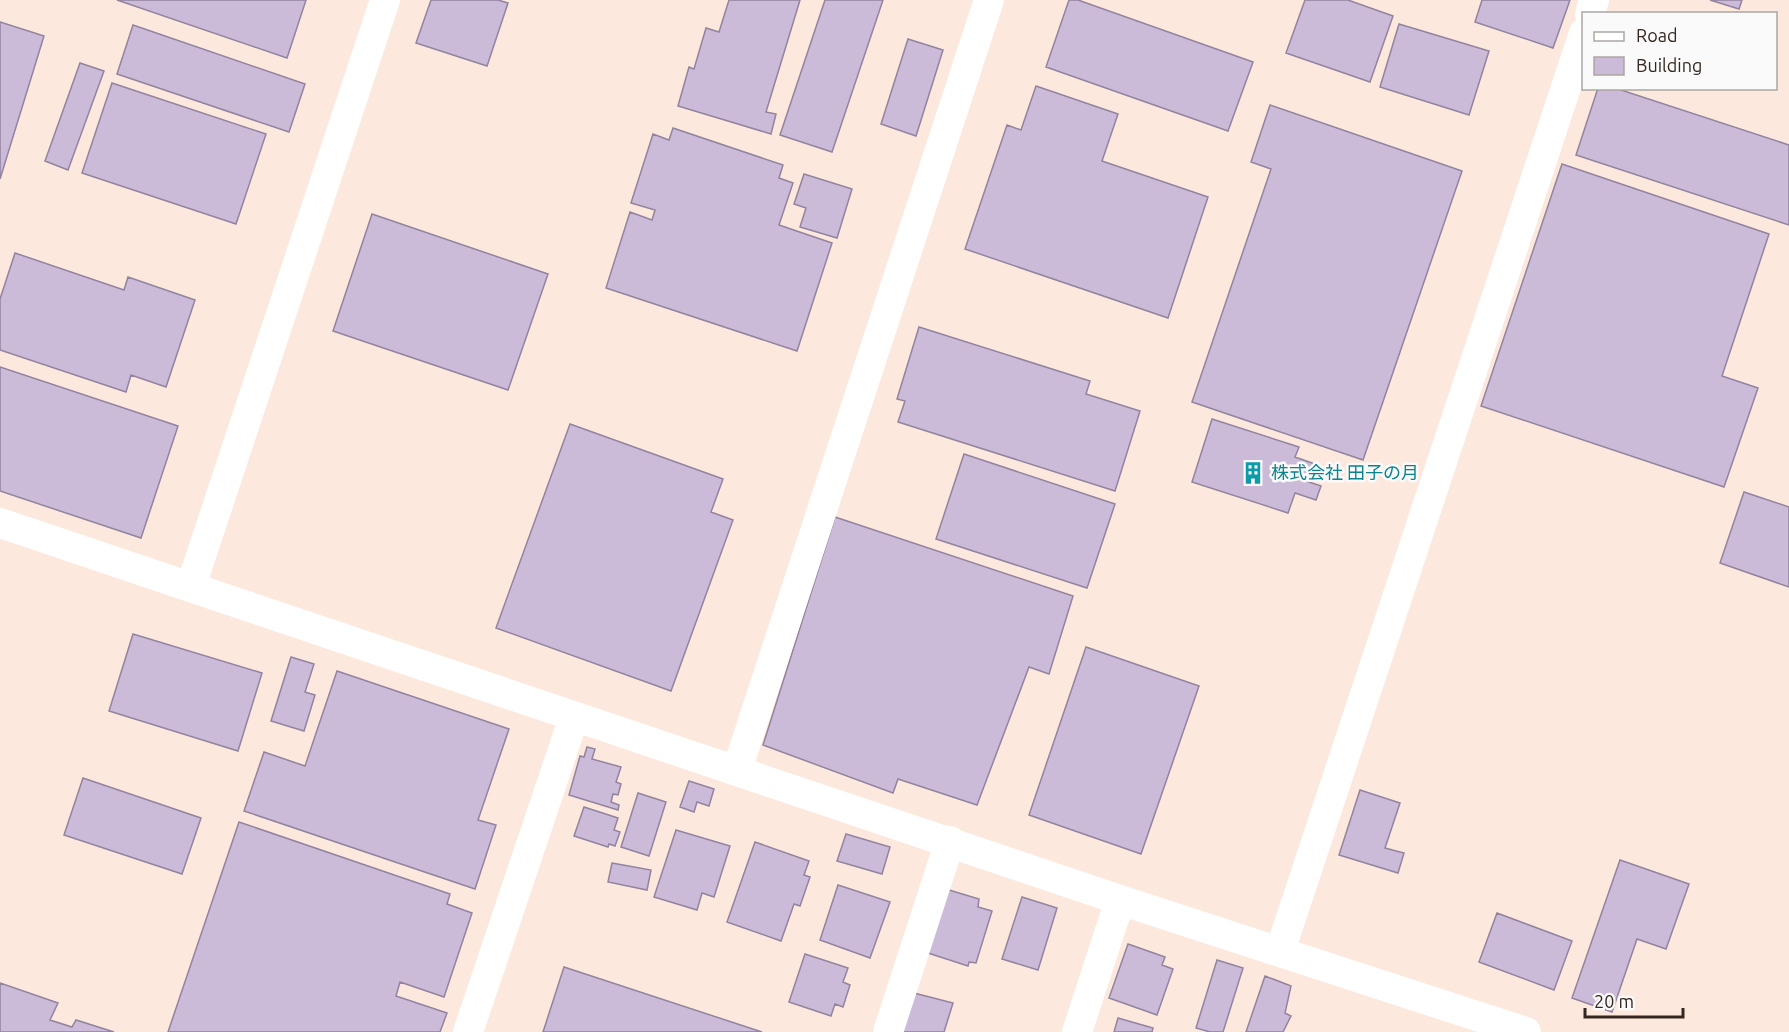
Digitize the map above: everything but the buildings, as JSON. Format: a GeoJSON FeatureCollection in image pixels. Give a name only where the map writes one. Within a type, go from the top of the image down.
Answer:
{"type":"FeatureCollection","features":[{"type":"Feature","properties":{"kind":"street"},"geometry":{"type":"LineString","coordinates":[[191,586],[385,0]]}},
{"type":"Feature","properties":{"kind":"street"},"geometry":{"type":"LineString","coordinates":[[737,770],[989,0]]}},
{"type":"Feature","properties":{"kind":"street"},"geometry":{"type":"LineString","coordinates":[[1280,951],[1582,39]]}},
{"type":"Feature","properties":{"kind":"street"},"geometry":{"type":"LineString","coordinates":[[0,523],[1120,900],[1526,1032]]}},
{"type":"Feature","properties":{"kind":"street"},"geometry":{"type":"LineString","coordinates":[[468,1032],[574,717]]}},
{"type":"Feature","properties":{"kind":"street"},"geometry":{"type":"LineString","coordinates":[[888,1032],[950,841]]}},
{"type":"Feature","properties":{"kind":"street"},"geometry":{"type":"LineString","coordinates":[[1077,1032],[1120,900]]}},
{"type":"Feature","properties":{"kind":"place","name":"株式会社 田子の月"},"geometry":{"type":"Point","coordinates":[1253,473]}}]}
